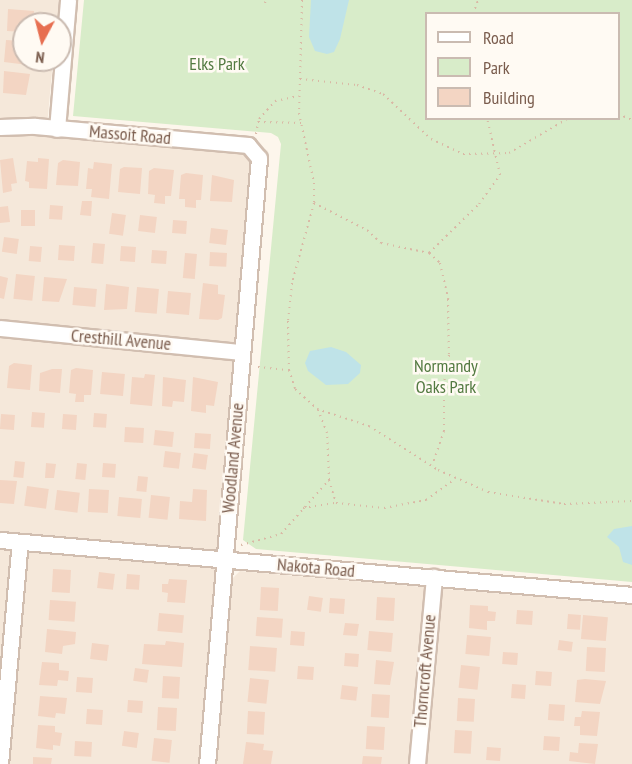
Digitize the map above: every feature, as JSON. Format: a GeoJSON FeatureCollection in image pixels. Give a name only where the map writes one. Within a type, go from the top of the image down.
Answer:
{"type":"FeatureCollection","features":[{"type":"Feature","properties":{"kind":"street"},"geometry":{"type":"LineString","coordinates":[[57,129],[68,0]]}},
{"type":"Feature","properties":{"kind":"street","name":"Massoit Road"},"geometry":{"type":"LineString","coordinates":[[0,127],[57,129],[248,145],[257,153]]}},
{"type":"Feature","properties":{"kind":"street","name":"Woodland Avenue"},"geometry":{"type":"LineString","coordinates":[[207,764],[259,164],[257,153]]}},
{"type":"Feature","properties":{"kind":"street","name":"Cresthill Avenue"},"geometry":{"type":"LineString","coordinates":[[0,328],[242,352]]}},
{"type":"Feature","properties":{"kind":"street","name":"Nakota Road"},"geometry":{"type":"LineString","coordinates":[[0,540],[632,595]]}},
{"type":"Feature","properties":{"kind":"street"},"geometry":{"type":"LineString","coordinates":[[0,764],[20,542]]}},
{"type":"Feature","properties":{"kind":"street","name":"Thorncroft Avenue"},"geometry":{"type":"LineString","coordinates":[[417,764],[434,577]]}},
{"type":"Feature","properties":{"kind":"path"},"geometry":{"type":"LineString","coordinates":[[302,0],[298,96],[301,123],[313,166],[314,203],[292,283],[289,370],[295,389],[317,409],[369,426],[455,479],[488,492],[564,504],[632,501]]}},
{"type":"Feature","properties":{"kind":"path"},"geometry":{"type":"LineString","coordinates":[[298,79],[335,81],[384,94],[419,130],[446,148],[463,154],[495,156],[530,144],[566,120]]}},
{"type":"Feature","properties":{"kind":"path"},"geometry":{"type":"LineString","coordinates":[[256,134],[258,122],[275,101],[298,96]]}},
{"type":"Feature","properties":{"kind":"path"},"geometry":{"type":"LineString","coordinates":[[429,253],[495,185],[500,175],[486,120]]}},
{"type":"Feature","properties":{"kind":"path"},"geometry":{"type":"LineString","coordinates":[[258,122],[301,123]]}},
{"type":"Feature","properties":{"kind":"path"},"geometry":{"type":"LineString","coordinates":[[314,203],[367,230],[381,243],[429,253],[440,263],[446,282],[449,355],[444,382],[444,431],[432,465]]}},
{"type":"Feature","properties":{"kind":"path"},"geometry":{"type":"LineString","coordinates":[[258,367],[289,370]]}},
{"type":"Feature","properties":{"kind":"path"},"geometry":{"type":"LineString","coordinates":[[317,409],[327,433],[329,480],[336,503]]}},
{"type":"Feature","properties":{"kind":"path"},"geometry":{"type":"LineString","coordinates":[[303,508],[336,503],[375,508],[413,505],[455,479]]}},
{"type":"Feature","properties":{"kind":"path"},"geometry":{"type":"LineString","coordinates":[[241,545],[281,534],[329,480]]}},
{"type":"Feature","properties":{"kind":"shaded area"},"geometry":{"type":"Polygon","coordinates":[[[0,0],[59,0],[58,12],[12,12],[12,72],[52,72],[46,137],[245,153],[251,160],[199,764],[0,764],[0,0]]]}},
{"type":"Feature","properties":{"kind":"shaded area"},"geometry":{"type":"Polygon","coordinates":[[[240,571],[632,605],[632,764],[216,764],[232,579],[240,571]]]}},
{"type":"Feature","properties":{"kind":"green space","name":"Normandy Oaks Park"},"geometry":{"type":"Polygon","coordinates":[[[84,0],[632,0],[632,582],[256,549],[243,540],[281,144],[278,137],[271,133],[73,116],[84,0]]]}},
{"type":"Feature","properties":{"kind":"water"},"geometry":{"type":"Polygon","coordinates":[[[311,0],[349,0],[340,39],[334,52],[327,54],[315,51],[309,37],[311,0]]]}},
{"type":"Feature","properties":{"kind":"water"},"geometry":{"type":"Polygon","coordinates":[[[331,347],[346,352],[361,365],[360,373],[348,384],[326,385],[308,371],[305,363],[310,351],[331,347]]]}},
{"type":"Feature","properties":{"kind":"water"},"geometry":{"type":"Polygon","coordinates":[[[632,526],[632,565],[623,562],[619,547],[607,537],[614,529],[632,526]]]}},
{"type":"Feature","properties":{"kind":"building"},"geometry":{"type":"Polygon","coordinates":[[[8,9],[34,11],[12,12],[12,31],[7,31],[8,9]]]}},
{"type":"Feature","properties":{"kind":"building"},"geometry":{"type":"Polygon","coordinates":[[[6,40],[12,40],[12,63],[4,62],[6,40]]]}},
{"type":"Feature","properties":{"kind":"building"},"geometry":{"type":"Polygon","coordinates":[[[4,71],[30,74],[26,95],[3,93],[4,71]]]}},
{"type":"Feature","properties":{"kind":"building"},"geometry":{"type":"Polygon","coordinates":[[[13,158],[17,183],[11,184],[12,191],[3,193],[0,160],[13,158]]]}},
{"type":"Feature","properties":{"kind":"building"},"geometry":{"type":"Polygon","coordinates":[[[38,158],[49,159],[47,189],[29,188],[29,182],[25,181],[27,161],[38,162],[38,158]]]}},
{"type":"Feature","properties":{"kind":"building"},"geometry":{"type":"Polygon","coordinates":[[[63,160],[80,162],[78,186],[56,185],[58,163],[63,160]]]}},
{"type":"Feature","properties":{"kind":"building"},"geometry":{"type":"Polygon","coordinates":[[[94,162],[112,164],[109,199],[91,197],[92,189],[86,189],[88,168],[93,169],[94,162]]]}},
{"type":"Feature","properties":{"kind":"building"},"geometry":{"type":"Polygon","coordinates":[[[124,167],[142,168],[140,194],[118,192],[120,169],[124,167]]]}},
{"type":"Feature","properties":{"kind":"building"},"geometry":{"type":"Polygon","coordinates":[[[154,168],[174,170],[171,196],[165,196],[165,204],[154,203],[155,195],[148,194],[149,171],[154,168]]]}},
{"type":"Feature","properties":{"kind":"building"},"geometry":{"type":"Polygon","coordinates":[[[186,173],[203,175],[201,200],[196,200],[196,208],[185,207],[185,199],[179,199],[181,175],[186,173]]]}},
{"type":"Feature","properties":{"kind":"building"},"geometry":{"type":"Polygon","coordinates":[[[212,175],[234,180],[232,202],[210,201],[212,175]]]}},
{"type":"Feature","properties":{"kind":"building"},"geometry":{"type":"Polygon","coordinates":[[[82,201],[92,201],[91,216],[80,215],[82,201]]]}},
{"type":"Feature","properties":{"kind":"building"},"geometry":{"type":"Polygon","coordinates":[[[50,205],[63,206],[62,220],[49,219],[50,205]]]}},
{"type":"Feature","properties":{"kind":"building"},"geometry":{"type":"Polygon","coordinates":[[[8,206],[10,222],[0,223],[0,207],[8,206]]]}},
{"type":"Feature","properties":{"kind":"building"},"geometry":{"type":"Polygon","coordinates":[[[21,210],[35,210],[35,226],[21,226],[21,210]]]}},
{"type":"Feature","properties":{"kind":"building"},"geometry":{"type":"Polygon","coordinates":[[[112,213],[126,215],[123,236],[109,234],[112,213]]]}},
{"type":"Feature","properties":{"kind":"building"},"geometry":{"type":"Polygon","coordinates":[[[140,215],[157,217],[155,233],[138,231],[140,215]]]}},
{"type":"Feature","properties":{"kind":"building"},"geometry":{"type":"Polygon","coordinates":[[[173,220],[187,221],[186,234],[172,233],[173,220]]]}},
{"type":"Feature","properties":{"kind":"building"},"geometry":{"type":"Polygon","coordinates":[[[211,228],[228,230],[226,245],[209,243],[211,228]]]}},
{"type":"Feature","properties":{"kind":"building"},"geometry":{"type":"Polygon","coordinates":[[[4,237],[19,239],[17,254],[2,252],[4,237]]]}},
{"type":"Feature","properties":{"kind":"building"},"geometry":{"type":"Polygon","coordinates":[[[93,243],[105,244],[103,264],[91,263],[93,243]]]}},
{"type":"Feature","properties":{"kind":"building"},"geometry":{"type":"Polygon","coordinates":[[[59,245],[75,246],[74,261],[58,260],[59,245]]]}},
{"type":"Feature","properties":{"kind":"building"},"geometry":{"type":"Polygon","coordinates":[[[30,246],[42,247],[41,262],[29,261],[30,246]]]}},
{"type":"Feature","properties":{"kind":"building"},"geometry":{"type":"Polygon","coordinates":[[[121,246],[136,247],[135,262],[120,261],[121,246]]]}},
{"type":"Feature","properties":{"kind":"building"},"geometry":{"type":"Polygon","coordinates":[[[152,250],[167,251],[166,264],[151,263],[152,250]]]}},
{"type":"Feature","properties":{"kind":"building"},"geometry":{"type":"Polygon","coordinates":[[[210,252],[227,253],[226,267],[209,266],[210,252]]]}},
{"type":"Feature","properties":{"kind":"building"},"geometry":{"type":"Polygon","coordinates":[[[185,253],[197,254],[195,279],[183,278],[185,253]]]}},
{"type":"Feature","properties":{"kind":"building"},"geometry":{"type":"Polygon","coordinates":[[[16,274],[35,276],[32,301],[13,299],[16,274]]]}},
{"type":"Feature","properties":{"kind":"building"},"geometry":{"type":"Polygon","coordinates":[[[0,276],[8,278],[4,299],[0,298],[0,276]]]}},
{"type":"Feature","properties":{"kind":"building"},"geometry":{"type":"Polygon","coordinates":[[[44,277],[67,279],[59,302],[42,301],[44,277]]]}},
{"type":"Feature","properties":{"kind":"building"},"geometry":{"type":"Polygon","coordinates":[[[203,283],[218,285],[218,294],[225,295],[222,318],[218,320],[199,319],[203,283]]]}},
{"type":"Feature","properties":{"kind":"building"},"geometry":{"type":"Polygon","coordinates":[[[106,284],[129,287],[127,309],[104,310],[106,284]]]}},
{"type":"Feature","properties":{"kind":"building"},"geometry":{"type":"Polygon","coordinates":[[[74,287],[97,289],[95,307],[72,305],[74,287]]]}},
{"type":"Feature","properties":{"kind":"building"},"geometry":{"type":"Polygon","coordinates":[[[137,287],[159,289],[157,314],[135,312],[137,287]]]}},
{"type":"Feature","properties":{"kind":"building"},"geometry":{"type":"Polygon","coordinates":[[[168,291],[191,293],[189,315],[166,313],[168,291]]]}},
{"type":"Feature","properties":{"kind":"building"},"geometry":{"type":"Polygon","coordinates":[[[14,363],[32,365],[30,390],[7,388],[9,366],[14,363]]]}},
{"type":"Feature","properties":{"kind":"building"},"geometry":{"type":"Polygon","coordinates":[[[76,368],[93,370],[91,395],[84,395],[84,402],[75,402],[76,394],[69,393],[71,370],[76,368]]]}},
{"type":"Feature","properties":{"kind":"building"},"geometry":{"type":"Polygon","coordinates":[[[62,369],[60,393],[39,391],[40,373],[62,369]]]}},
{"type":"Feature","properties":{"kind":"building"},"geometry":{"type":"Polygon","coordinates":[[[102,372],[125,374],[123,396],[100,394],[102,372]]]}},
{"type":"Feature","properties":{"kind":"building"},"geometry":{"type":"Polygon","coordinates":[[[145,374],[155,375],[152,406],[130,404],[132,377],[144,378],[145,374]]]}},
{"type":"Feature","properties":{"kind":"building"},"geometry":{"type":"Polygon","coordinates":[[[163,377],[186,380],[184,402],[173,401],[172,407],[162,406],[163,377]]]}},
{"type":"Feature","properties":{"kind":"building"},"geometry":{"type":"Polygon","coordinates":[[[193,377],[218,382],[214,406],[206,405],[206,413],[191,411],[193,377]]]}},
{"type":"Feature","properties":{"kind":"building"},"geometry":{"type":"Polygon","coordinates":[[[32,412],[45,413],[44,428],[31,427],[32,412]]]}},
{"type":"Feature","properties":{"kind":"building"},"geometry":{"type":"Polygon","coordinates":[[[94,413],[107,414],[106,428],[93,427],[94,413]]]}},
{"type":"Feature","properties":{"kind":"building"},"geometry":{"type":"Polygon","coordinates":[[[1,414],[15,415],[14,430],[0,429],[1,414]]]}},
{"type":"Feature","properties":{"kind":"building"},"geometry":{"type":"Polygon","coordinates":[[[63,414],[77,415],[76,430],[62,429],[63,414]]]}},
{"type":"Feature","properties":{"kind":"building"},"geometry":{"type":"Polygon","coordinates":[[[125,427],[144,428],[143,443],[124,442],[125,427]]]}},
{"type":"Feature","properties":{"kind":"building"},"geometry":{"type":"Polygon","coordinates":[[[155,430],[174,432],[172,447],[153,445],[155,430]]]}},
{"type":"Feature","properties":{"kind":"building"},"geometry":{"type":"Polygon","coordinates":[[[195,433],[211,434],[210,449],[194,448],[195,433]]]}},
{"type":"Feature","properties":{"kind":"building"},"geometry":{"type":"Polygon","coordinates":[[[165,451],[181,453],[179,469],[163,467],[165,451]]]}},
{"type":"Feature","properties":{"kind":"building"},"geometry":{"type":"Polygon","coordinates":[[[194,453],[208,455],[206,470],[192,468],[194,453]]]}},
{"type":"Feature","properties":{"kind":"building"},"geometry":{"type":"Polygon","coordinates":[[[15,461],[25,462],[23,478],[13,477],[15,461]]]}},
{"type":"Feature","properties":{"kind":"building"},"geometry":{"type":"Polygon","coordinates":[[[46,463],[56,464],[54,478],[45,478],[46,463]]]}},
{"type":"Feature","properties":{"kind":"building"},"geometry":{"type":"Polygon","coordinates":[[[77,463],[87,464],[85,480],[75,479],[77,463]]]}},
{"type":"Feature","properties":{"kind":"building"},"geometry":{"type":"Polygon","coordinates":[[[103,463],[116,464],[115,478],[102,477],[103,463]]]}},
{"type":"Feature","properties":{"kind":"building"},"geometry":{"type":"Polygon","coordinates":[[[138,476],[148,477],[146,492],[136,491],[138,476]]]}},
{"type":"Feature","properties":{"kind":"building"},"geometry":{"type":"Polygon","coordinates":[[[0,480],[17,481],[14,504],[0,503],[0,480]]]}},
{"type":"Feature","properties":{"kind":"building"},"geometry":{"type":"Polygon","coordinates":[[[27,486],[49,489],[46,509],[24,506],[27,486]]]}},
{"type":"Feature","properties":{"kind":"building"},"geometry":{"type":"Polygon","coordinates":[[[89,489],[109,490],[108,513],[88,512],[89,489]]]}},
{"type":"Feature","properties":{"kind":"building"},"geometry":{"type":"Polygon","coordinates":[[[193,489],[207,490],[206,521],[179,519],[180,501],[192,502],[193,489]]]}},
{"type":"Feature","properties":{"kind":"building"},"geometry":{"type":"Polygon","coordinates":[[[57,490],[80,493],[77,513],[55,510],[57,490]]]}},
{"type":"Feature","properties":{"kind":"building"},"geometry":{"type":"Polygon","coordinates":[[[151,495],[170,497],[167,520],[149,518],[151,495]]]}},
{"type":"Feature","properties":{"kind":"building"},"geometry":{"type":"Polygon","coordinates":[[[119,497],[142,499],[140,518],[117,516],[119,497]]]}},
{"type":"Feature","properties":{"kind":"building"},"geometry":{"type":"Polygon","coordinates":[[[53,569],[71,570],[70,593],[52,592],[53,569]]]}},
{"type":"Feature","properties":{"kind":"building"},"geometry":{"type":"Polygon","coordinates":[[[99,572],[115,574],[113,590],[97,588],[99,572]]]}},
{"type":"Feature","properties":{"kind":"building"},"geometry":{"type":"Polygon","coordinates":[[[127,574],[140,575],[139,590],[126,589],[127,574]]]}},
{"type":"Feature","properties":{"kind":"building"},"geometry":{"type":"Polygon","coordinates":[[[169,579],[187,580],[185,603],[167,602],[168,593],[162,592],[162,584],[168,584],[169,579]]]}},
{"type":"Feature","properties":{"kind":"building"},"geometry":{"type":"Polygon","coordinates":[[[261,587],[279,588],[278,611],[260,610],[261,587]]]}},
{"type":"Feature","properties":{"kind":"building"},"geometry":{"type":"Polygon","coordinates":[[[309,596],[323,598],[321,612],[307,610],[309,596]]]}},
{"type":"Feature","properties":{"kind":"building"},"geometry":{"type":"Polygon","coordinates":[[[377,597],[395,598],[394,621],[376,620],[377,597]]]}},
{"type":"Feature","properties":{"kind":"building"},"geometry":{"type":"Polygon","coordinates":[[[330,598],[345,599],[344,614],[329,613],[330,598]]]}},
{"type":"Feature","properties":{"kind":"building"},"geometry":{"type":"Polygon","coordinates":[[[50,600],[76,602],[75,622],[49,620],[50,600]]]}},
{"type":"Feature","properties":{"kind":"building"},"geometry":{"type":"Polygon","coordinates":[[[470,605],[488,606],[488,611],[496,612],[495,621],[487,621],[487,630],[469,628],[470,605]]]}},
{"type":"Feature","properties":{"kind":"building"},"geometry":{"type":"Polygon","coordinates":[[[517,610],[533,611],[532,625],[516,624],[517,610]]]}},
{"type":"Feature","properties":{"kind":"building"},"geometry":{"type":"Polygon","coordinates":[[[159,613],[184,615],[182,633],[157,631],[159,613]]]}},
{"type":"Feature","properties":{"kind":"building"},"geometry":{"type":"Polygon","coordinates":[[[568,614],[581,615],[580,630],[567,629],[568,614]]]}},
{"type":"Feature","properties":{"kind":"building"},"geometry":{"type":"Polygon","coordinates":[[[583,615],[608,617],[606,641],[581,639],[583,615]]]}},
{"type":"Feature","properties":{"kind":"building"},"geometry":{"type":"Polygon","coordinates":[[[257,617],[283,619],[282,638],[256,636],[257,617]]]}},
{"type":"Feature","properties":{"kind":"building"},"geometry":{"type":"Polygon","coordinates":[[[345,623],[359,624],[357,636],[343,635],[345,623]]]}},
{"type":"Feature","properties":{"kind":"building"},"geometry":{"type":"Polygon","coordinates":[[[47,629],[76,632],[75,644],[63,646],[62,654],[45,652],[47,629]]]}},
{"type":"Feature","properties":{"kind":"building"},"geometry":{"type":"Polygon","coordinates":[[[291,631],[305,632],[304,646],[290,645],[291,631]]]}},
{"type":"Feature","properties":{"kind":"building"},"geometry":{"type":"Polygon","coordinates":[[[369,631],[393,633],[391,652],[367,650],[369,631]]]}},
{"type":"Feature","properties":{"kind":"building"},"geometry":{"type":"Polygon","coordinates":[[[467,635],[491,637],[489,656],[465,654],[467,635]]]}},
{"type":"Feature","properties":{"kind":"building"},"geometry":{"type":"Polygon","coordinates":[[[559,640],[573,642],[571,652],[558,650],[559,640]]]}},
{"type":"Feature","properties":{"kind":"building"},"geometry":{"type":"Polygon","coordinates":[[[166,641],[184,643],[182,667],[142,664],[144,644],[165,645],[166,641]]]}},
{"type":"Feature","properties":{"kind":"building"},"geometry":{"type":"Polygon","coordinates":[[[92,643],[109,645],[107,661],[90,659],[92,643]]]}},
{"type":"Feature","properties":{"kind":"building"},"geometry":{"type":"Polygon","coordinates":[[[250,646],[277,648],[275,672],[248,670],[250,646]]]}},
{"type":"Feature","properties":{"kind":"building"},"geometry":{"type":"Polygon","coordinates":[[[587,647],[606,648],[605,672],[586,671],[587,647]]]}},
{"type":"Feature","properties":{"kind":"building"},"geometry":{"type":"Polygon","coordinates":[[[503,652],[518,653],[517,665],[502,664],[503,652]]]}},
{"type":"Feature","properties":{"kind":"building"},"geometry":{"type":"Polygon","coordinates":[[[345,653],[359,654],[358,667],[344,666],[345,653]]]}},
{"type":"Feature","properties":{"kind":"building"},"geometry":{"type":"Polygon","coordinates":[[[376,660],[394,662],[390,685],[374,684],[376,660]]]}},
{"type":"Feature","properties":{"kind":"building"},"geometry":{"type":"Polygon","coordinates":[[[42,662],[59,663],[59,670],[69,671],[68,681],[58,680],[57,686],[39,685],[42,662]]]}},
{"type":"Feature","properties":{"kind":"building"},"geometry":{"type":"Polygon","coordinates":[[[461,665],[480,667],[477,690],[459,688],[461,665]]]}},
{"type":"Feature","properties":{"kind":"building"},"geometry":{"type":"Polygon","coordinates":[[[298,666],[314,667],[313,680],[297,679],[298,666]]]}},
{"type":"Feature","properties":{"kind":"building"},"geometry":{"type":"Polygon","coordinates":[[[135,668],[149,670],[147,683],[133,681],[135,668]]]}},
{"type":"Feature","properties":{"kind":"building"},"geometry":{"type":"Polygon","coordinates":[[[536,671],[552,672],[551,686],[535,685],[536,671]]]}},
{"type":"Feature","properties":{"kind":"building"},"geometry":{"type":"Polygon","coordinates":[[[163,676],[180,677],[179,699],[162,698],[163,676]]]}},
{"type":"Feature","properties":{"kind":"building"},"geometry":{"type":"Polygon","coordinates":[[[77,677],[93,678],[92,693],[76,692],[77,677]]]}},
{"type":"Feature","properties":{"kind":"building"},"geometry":{"type":"Polygon","coordinates":[[[250,678],[269,680],[266,704],[247,702],[250,678]]]}},
{"type":"Feature","properties":{"kind":"building"},"geometry":{"type":"Polygon","coordinates":[[[577,680],[606,681],[600,704],[575,702],[577,680]]]}},
{"type":"Feature","properties":{"kind":"building"},"geometry":{"type":"Polygon","coordinates":[[[512,684],[526,685],[525,699],[511,698],[512,684]]]}},
{"type":"Feature","properties":{"kind":"building"},"geometry":{"type":"Polygon","coordinates":[[[342,685],[358,687],[356,701],[340,699],[342,685]]]}},
{"type":"Feature","properties":{"kind":"building"},"geometry":{"type":"Polygon","coordinates":[[[372,694],[390,695],[389,718],[371,717],[372,694]]]}},
{"type":"Feature","properties":{"kind":"building"},"geometry":{"type":"Polygon","coordinates":[[[40,696],[67,698],[65,714],[56,713],[55,718],[38,716],[40,696]]]}},
{"type":"Feature","properties":{"kind":"building"},"geometry":{"type":"Polygon","coordinates":[[[458,698],[475,699],[474,722],[457,721],[458,698]]]}},
{"type":"Feature","properties":{"kind":"building"},"geometry":{"type":"Polygon","coordinates":[[[128,700],[143,701],[142,713],[127,712],[128,700]]]}},
{"type":"Feature","properties":{"kind":"building"},"geometry":{"type":"Polygon","coordinates":[[[549,704],[565,705],[564,721],[548,720],[549,704]]]}},
{"type":"Feature","properties":{"kind":"building"},"geometry":{"type":"Polygon","coordinates":[[[158,707],[177,708],[176,731],[157,730],[158,707]]]}},
{"type":"Feature","properties":{"kind":"building"},"geometry":{"type":"Polygon","coordinates":[[[87,709],[103,710],[102,725],[86,724],[87,709]]]}},
{"type":"Feature","properties":{"kind":"building"},"geometry":{"type":"Polygon","coordinates":[[[248,711],[265,712],[264,735],[247,734],[248,711]]]}},
{"type":"Feature","properties":{"kind":"building"},"geometry":{"type":"Polygon","coordinates":[[[582,711],[600,712],[597,736],[580,735],[580,726],[574,726],[575,717],[581,717],[582,711]]]}},
{"type":"Feature","properties":{"kind":"building"},"geometry":{"type":"Polygon","coordinates":[[[38,725],[55,726],[55,732],[62,733],[60,746],[53,745],[53,750],[36,748],[38,725]]]}},
{"type":"Feature","properties":{"kind":"building"},"geometry":{"type":"Polygon","coordinates":[[[367,726],[385,727],[384,750],[366,749],[367,726]]]}},
{"type":"Feature","properties":{"kind":"building"},"geometry":{"type":"Polygon","coordinates":[[[455,730],[472,731],[471,754],[454,753],[455,730]]]}},
{"type":"Feature","properties":{"kind":"building"},"geometry":{"type":"Polygon","coordinates":[[[124,731],[139,733],[137,748],[122,746],[124,731]]]}},
{"type":"Feature","properties":{"kind":"building"},"geometry":{"type":"Polygon","coordinates":[[[544,736],[560,737],[559,751],[543,750],[544,736]]]}},
{"type":"Feature","properties":{"kind":"building"},"geometry":{"type":"Polygon","coordinates":[[[154,738],[172,740],[169,763],[152,761],[154,738]]]}},
{"type":"Feature","properties":{"kind":"building"},"geometry":{"type":"Polygon","coordinates":[[[75,741],[92,742],[91,757],[74,756],[75,741]]]}},
{"type":"Feature","properties":{"kind":"building"},"geometry":{"type":"Polygon","coordinates":[[[246,742],[264,744],[263,750],[273,751],[271,764],[243,764],[246,742]]]}},
{"type":"Feature","properties":{"kind":"building"},"geometry":{"type":"Polygon","coordinates":[[[579,743],[598,744],[595,764],[569,761],[570,752],[578,753],[579,743]]]}},
{"type":"Feature","properties":{"kind":"building"},"geometry":{"type":"Polygon","coordinates":[[[487,747],[501,748],[500,761],[486,760],[487,747]]]}},
{"type":"Feature","properties":{"kind":"building"},"geometry":{"type":"Polygon","coordinates":[[[363,756],[382,757],[381,764],[362,764],[363,756]]]}},
{"type":"Feature","properties":{"kind":"building"},"geometry":{"type":"Polygon","coordinates":[[[33,757],[52,758],[51,764],[33,764],[33,757]]]}},
{"type":"Feature","properties":{"kind":"park label","name":"Elks Park"},"geometry":{"type":"Point","coordinates":[217,64]}}]}
